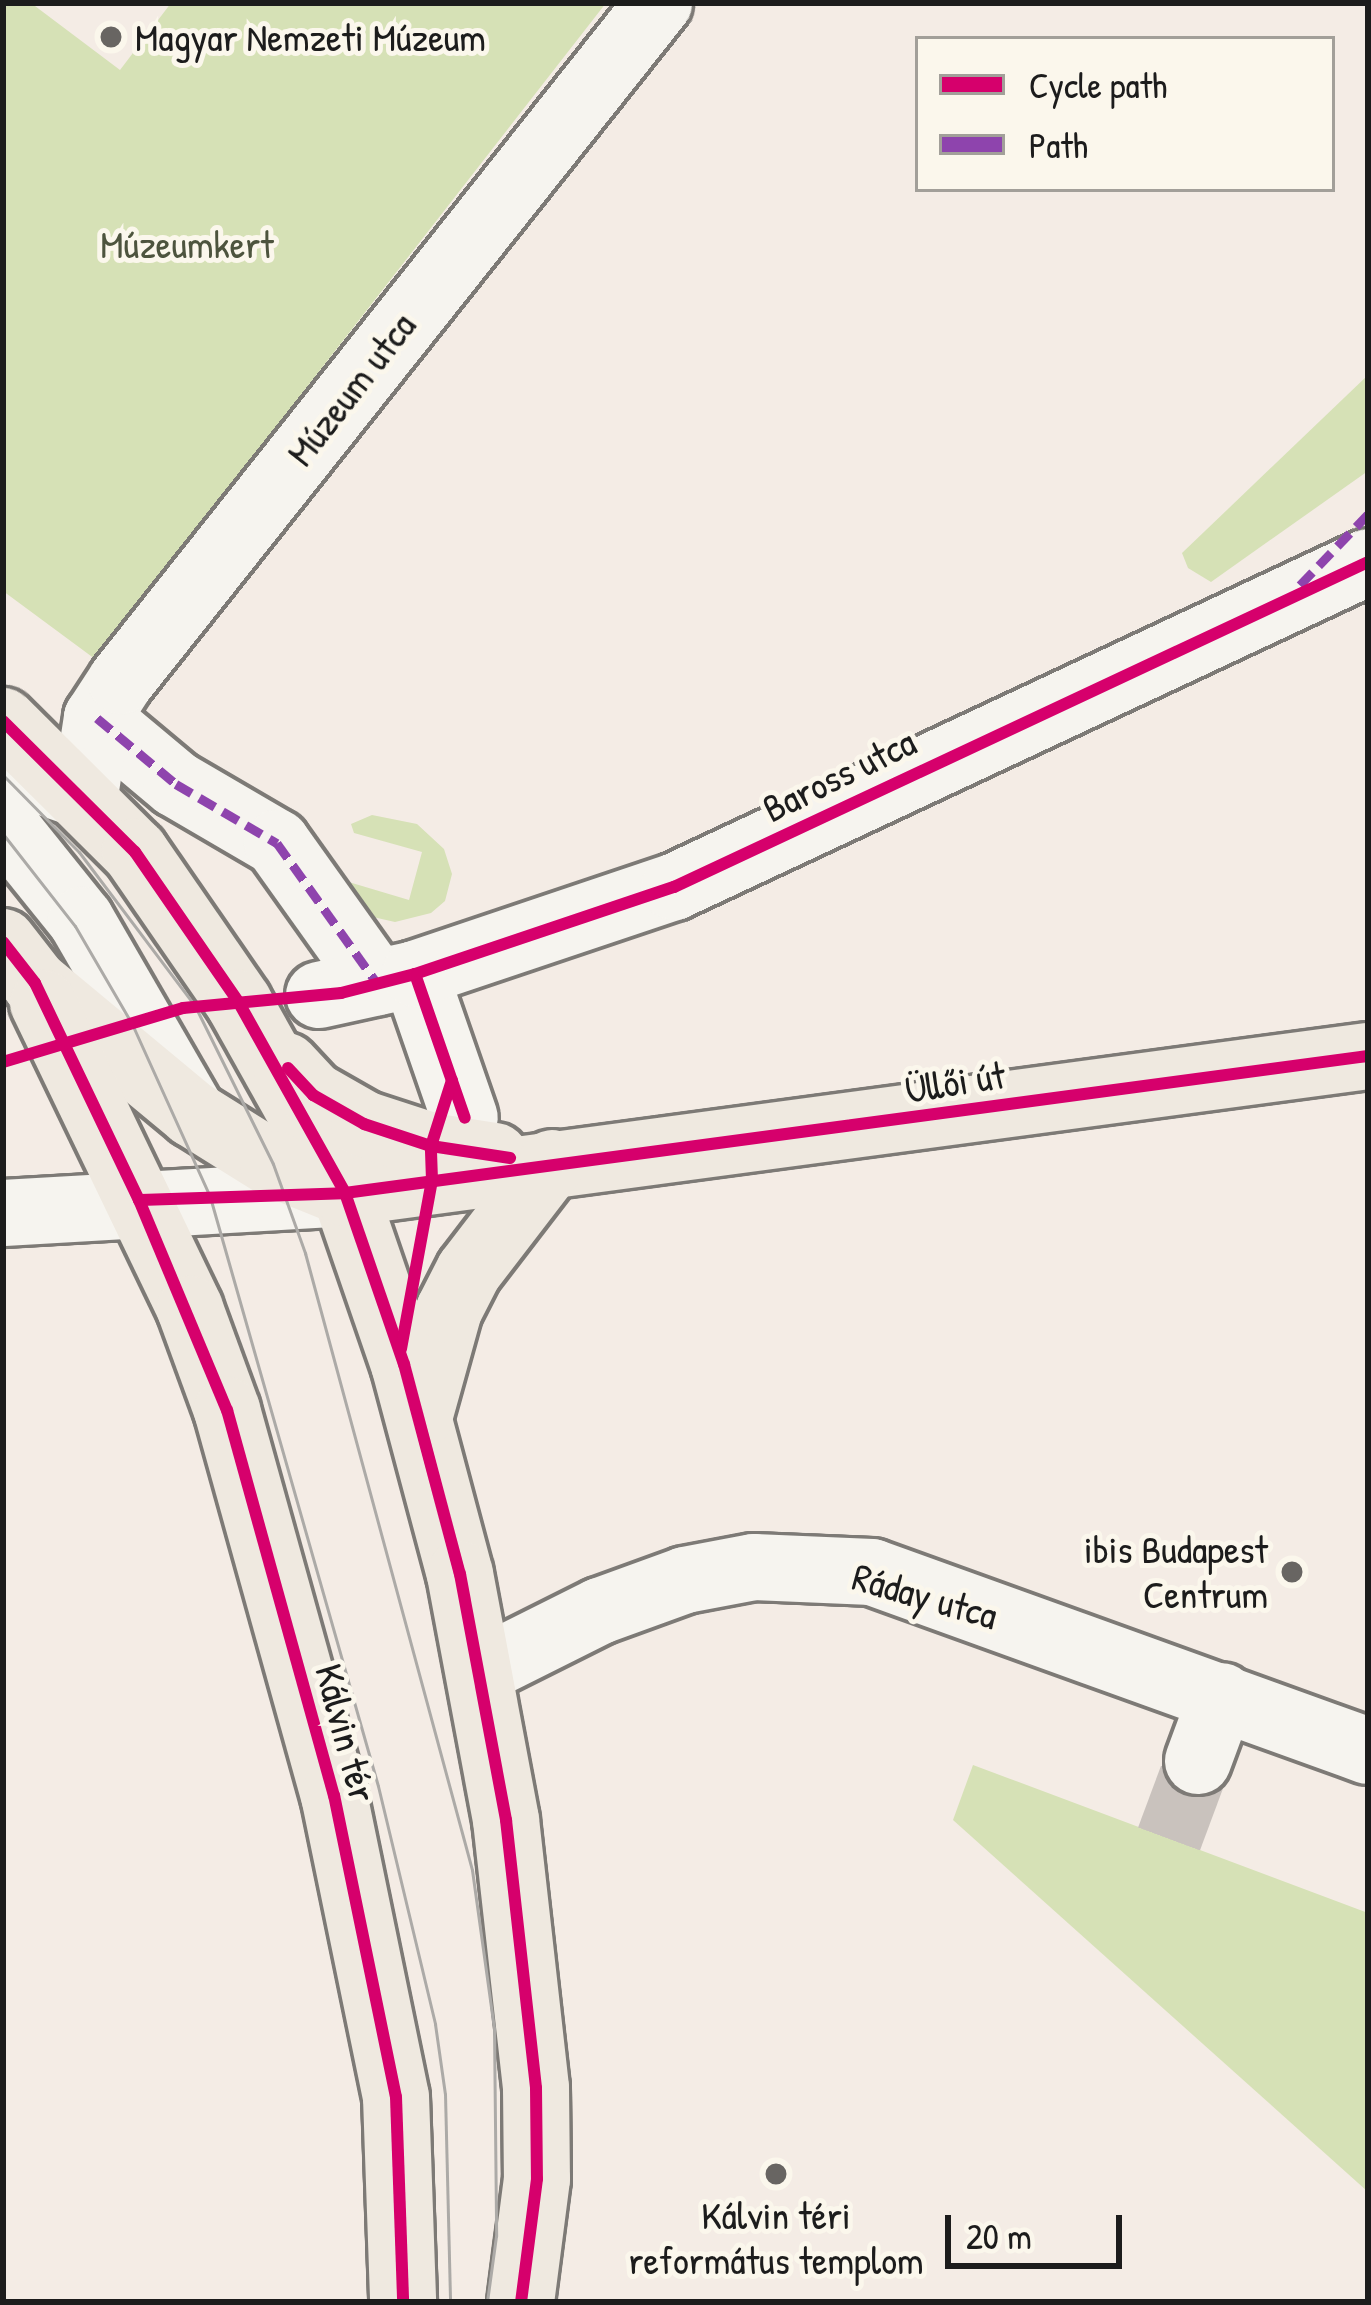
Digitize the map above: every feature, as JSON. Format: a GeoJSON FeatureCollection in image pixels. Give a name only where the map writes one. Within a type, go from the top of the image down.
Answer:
{"type":"FeatureCollection","features":[{"type":"Feature","properties":{"kind":"main road"},"geometry":{"type":"LineString","coordinates":[[3,722],[85,796],[179,911],[259,1036],[345,1193],[419,1418],[480,1671],[506,1820],[536,2088],[537,2180],[521,2302]]}},
{"type":"Feature","properties":{"kind":"main road","name":"Kálvin tér"},"geometry":{"type":"LineString","coordinates":[[19,963],[194,1114],[273,1164],[345,1193]]}},
{"type":"Feature","properties":{"kind":"main road","name":"Kálvin tér"},"geometry":{"type":"LineString","coordinates":[[19,963],[139,1200],[227,1410],[334,1795],[396,2096],[403,2302]]}},
{"type":"Feature","properties":{"kind":"main road"},"geometry":{"type":"LineString","coordinates":[[259,1036],[313,1095],[364,1124],[431,1146],[552,1163]]}},
{"type":"Feature","properties":{"kind":"main road","name":"Üllői út"},"geometry":{"type":"LineString","coordinates":[[552,1163],[699,1151],[1164,1078],[1368,1057]]}},
{"type":"Feature","properties":{"kind":"main road"},"geometry":{"type":"LineString","coordinates":[[345,1193],[552,1163]]}},
{"type":"Feature","properties":{"kind":"main road"},"geometry":{"type":"LineString","coordinates":[[419,1418],[449,1310],[493,1235],[552,1163]]}},
{"type":"Feature","properties":{"kind":"street","name":"Múzeum utca"},"geometry":{"type":"LineString","coordinates":[[85,796],[98,718],[658,3]]}},
{"type":"Feature","properties":{"kind":"street","name":"Baross utca"},"geometry":{"type":"LineString","coordinates":[[1296,589],[1368,514]]}},
{"type":"Feature","properties":{"kind":"street","name":"Baross utca"},"geometry":{"type":"LineString","coordinates":[[370,984],[674,887],[1296,589],[1368,562]]}},
{"type":"Feature","properties":{"kind":"street"},"geometry":{"type":"LineString","coordinates":[[98,718],[176,784],[277,843],[465,1118]]}},
{"type":"Feature","properties":{"kind":"street"},"geometry":{"type":"LineString","coordinates":[[3,768],[85,796]]}},
{"type":"Feature","properties":{"kind":"street"},"geometry":{"type":"LineString","coordinates":[[3,823],[81,920],[194,1114]]}},
{"type":"Feature","properties":{"kind":"street"},"geometry":{"type":"LineString","coordinates":[[3,1213],[139,1200],[345,1193]]}},
{"type":"Feature","properties":{"kind":"street","name":"Ráday utca"},"geometry":{"type":"LineString","coordinates":[[480,1671],[600,1611],[685,1580],[754,1567],[872,1572],[1368,1751]]}},
{"type":"Feature","properties":{"kind":"street"},"geometry":{"type":"LineString","coordinates":[[1198,1761],[1222,1696]]}},
{"type":"Feature","properties":{"kind":"green space","name":"Múzeumkert"},"geometry":{"type":"Polygon","coordinates":[[[3,3],[31,3],[120,70],[171,3],[606,3],[95,659],[3,591],[3,3]]]}},
{"type":"Feature","properties":{"kind":"green space"},"geometry":{"type":"Polygon","coordinates":[[[1368,375],[1368,471],[1211,582],[1188,568],[1182,553],[1368,375]]]}},
{"type":"Feature","properties":{"kind":"green space"},"geometry":{"type":"Polygon","coordinates":[[[372,815],[417,824],[444,849],[452,874],[445,901],[431,913],[395,922],[364,915],[342,880],[409,900],[422,852],[354,833],[351,824],[372,815]]]}},
{"type":"Feature","properties":{"kind":"green space"},"geometry":{"type":"Polygon","coordinates":[[[973,1765],[1368,1913],[1367,2191],[953,1820],[973,1765]]]}},
{"type":"Feature","properties":{"kind":"tunnel"},"geometry":{"type":"LineString","coordinates":[[1169,1839],[1198,1761]]}},
{"type":"Feature","properties":{"kind":"tram line"},"geometry":{"type":"LineString","coordinates":[[3,775],[79,852],[195,1006],[273,1164],[305,1253],[472,1870],[494,2028],[496,2236],[487,2302]]}},
{"type":"Feature","properties":{"kind":"tram line"},"geometry":{"type":"LineString","coordinates":[[3,834],[75,926],[132,1024],[210,1197],[378,1786],[435,2024],[445,2094],[450,2302]]}},
{"type":"Feature","properties":{"kind":"marked path"},"geometry":{"type":"LineString","coordinates":[[1300,585],[1368,514]]}},
{"type":"Feature","properties":{"kind":"marked path"},"geometry":{"type":"LineString","coordinates":[[97,718],[176,784],[277,843],[376,982]]}},
{"type":"Feature","properties":{"kind":"cycle path"},"geometry":{"type":"LineString","coordinates":[[3,1062],[183,1008],[341,993],[415,974],[674,887],[1368,562]]}},
{"type":"Feature","properties":{"kind":"cycle path"},"geometry":{"type":"LineString","coordinates":[[3,721],[135,852],[239,1003],[345,1193],[404,1364],[460,1574],[506,1820],[536,2088],[537,2179],[521,2302]]}},
{"type":"Feature","properties":{"kind":"cycle path"},"geometry":{"type":"LineString","coordinates":[[3,942],[35,983],[139,1200],[227,1410],[334,1795],[396,2097],[403,2302]]}},
{"type":"Feature","properties":{"kind":"cycle path"},"geometry":{"type":"LineString","coordinates":[[415,974],[465,1118]]}},
{"type":"Feature","properties":{"kind":"cycle path"},"geometry":{"type":"LineString","coordinates":[[139,1200],[345,1193],[1368,1056]]}},
{"type":"Feature","properties":{"kind":"cycle path"},"geometry":{"type":"LineString","coordinates":[[288,1068],[313,1095],[364,1124],[431,1146],[510,1158]]}},
{"type":"Feature","properties":{"kind":"cycle path"},"geometry":{"type":"LineString","coordinates":[[401,1349],[432,1180],[431,1146],[452,1080]]}},
{"type":"Feature","properties":{"kind":"place","name":"Magyar Nemzeti Múzeum"},"geometry":{"type":"Point","coordinates":[111,37]}},
{"type":"Feature","properties":{"kind":"place","name":"ibis Budapest Centrum"},"geometry":{"type":"Point","coordinates":[1292,1572]}},
{"type":"Feature","properties":{"kind":"place","name":"Kálvin téri református templom"},"geometry":{"type":"Point","coordinates":[776,2174]}}]}
